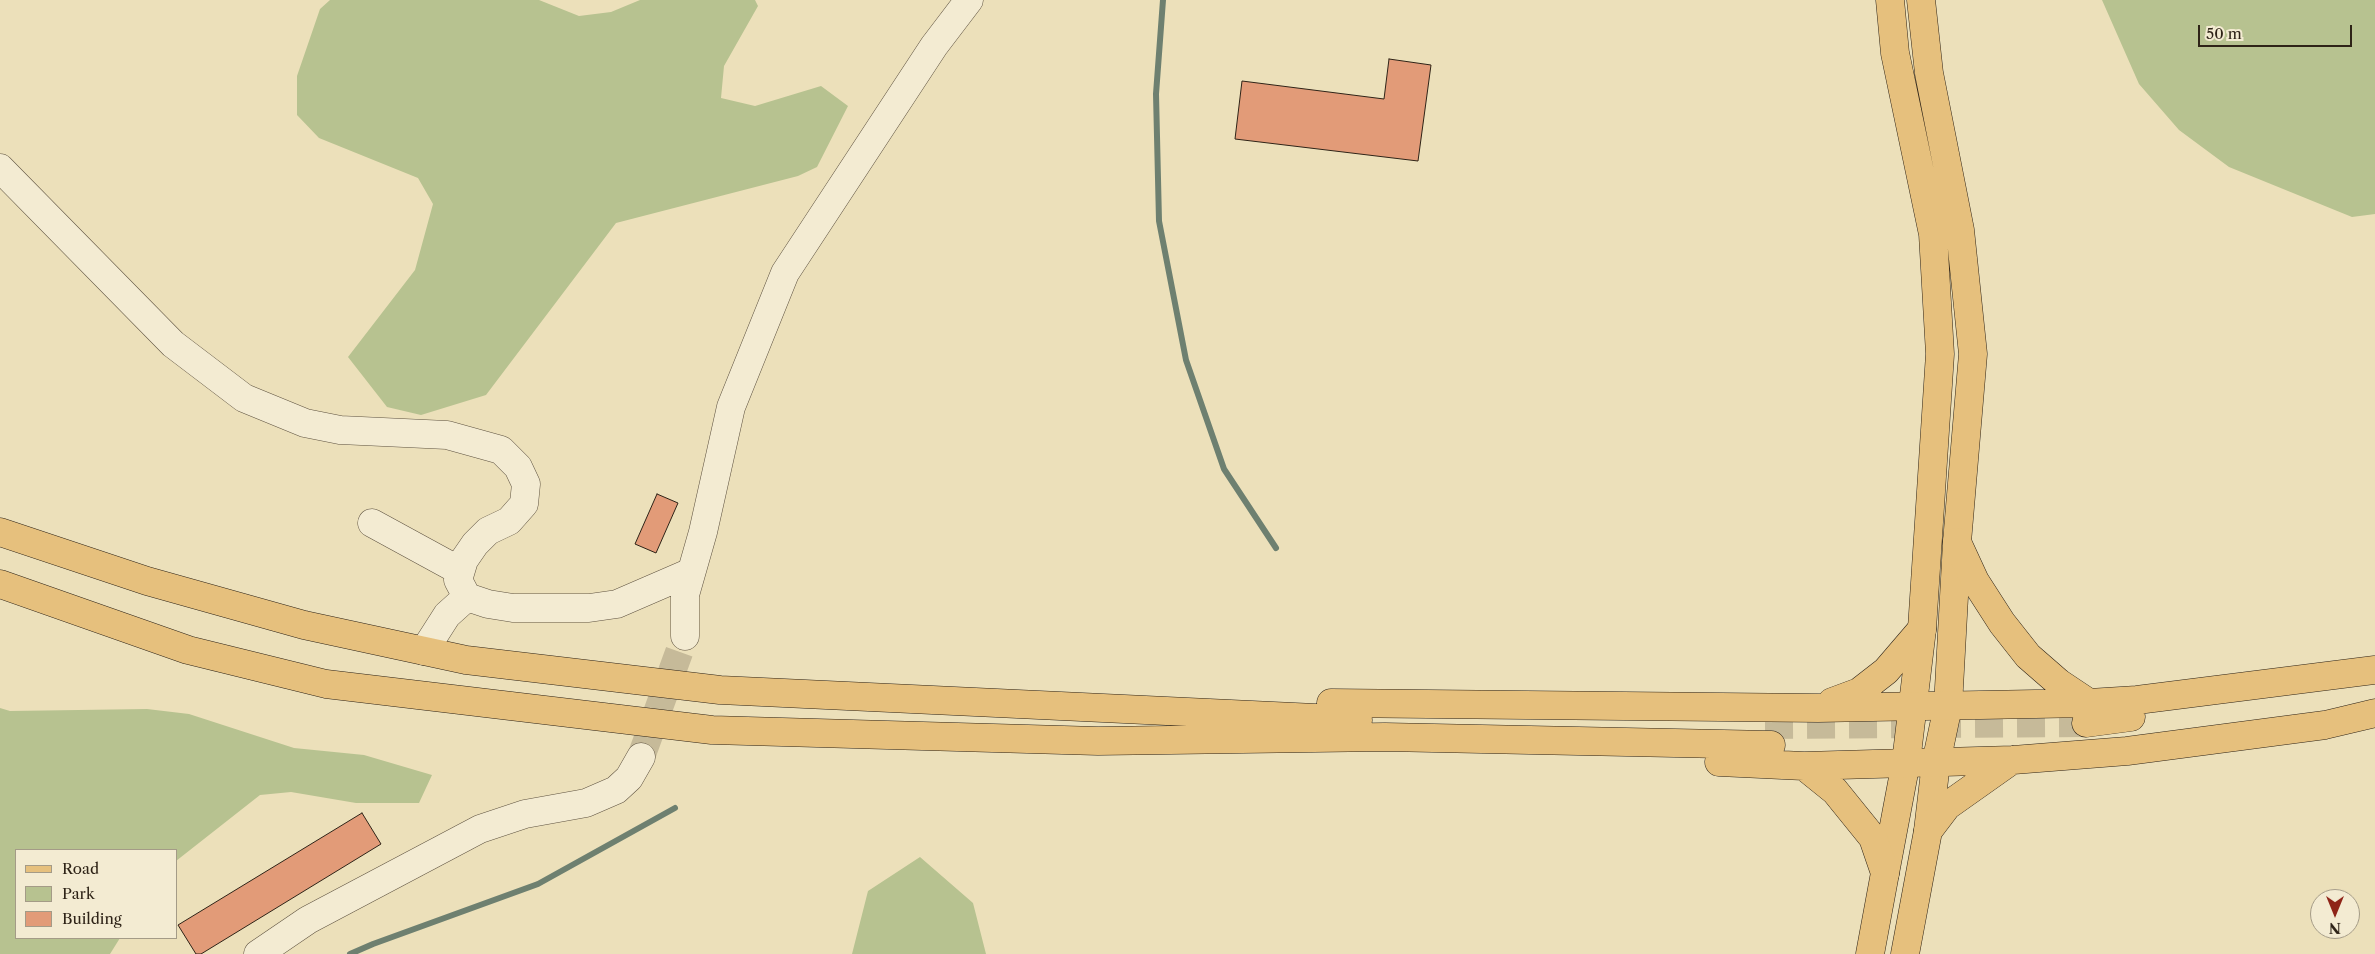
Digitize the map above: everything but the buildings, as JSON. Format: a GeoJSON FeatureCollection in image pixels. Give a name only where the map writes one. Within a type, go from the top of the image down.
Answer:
{"type":"FeatureCollection","features":[{"type":"Feature","properties":{"kind":"main road"},"geometry":{"type":"LineString","coordinates":[[1870,954],[1906,762],[1922,629],[1940,354],[1933,234],[1895,53],[1890,0]]}},
{"type":"Feature","properties":{"kind":"main road"},"geometry":{"type":"LineString","coordinates":[[1905,954],[1928,830],[1936,763],[1948,706],[1957,542],[1973,354],[1960,230],[1929,73],[1921,0]]}},
{"type":"Feature","properties":{"kind":"main road"},"geometry":{"type":"LineString","coordinates":[[0,532],[156,584],[304,625],[466,660],[720,690],[1403,722],[1768,735],[1098,741],[712,730],[326,684],[188,650],[0,584]]}},
{"type":"Feature","properties":{"kind":"main road"},"geometry":{"type":"LineString","coordinates":[[1957,542],[1974,581],[2002,624],[2028,656],[2059,683],[2089,721]]}},
{"type":"Feature","properties":{"kind":"main road"},"geometry":{"type":"LineString","coordinates":[[1818,708],[1859,692],[1886,671],[1922,629]]}},
{"type":"Feature","properties":{"kind":"main road"},"geometry":{"type":"LineString","coordinates":[[2089,721],[2137,700],[2375,671]]}},
{"type":"Feature","properties":{"kind":"main road"},"geometry":{"type":"LineString","coordinates":[[1102,708],[1260,702],[1818,708],[1913,705],[1948,706],[2089,721],[2375,703]]}},
{"type":"Feature","properties":{"kind":"main road"},"geometry":{"type":"LineString","coordinates":[[1098,741],[1206,753],[1635,758],[1804,766],[2013,760],[2127,751],[2325,725],[2375,713]]}},
{"type":"Feature","properties":{"kind":"main road"},"geometry":{"type":"LineString","coordinates":[[1928,830],[1947,806],[2013,760]]}},
{"type":"Feature","properties":{"kind":"main road"},"geometry":{"type":"LineString","coordinates":[[1804,766],[1835,791],[1852,810],[1873,838],[1885,873]]}},
{"type":"Feature","properties":{"kind":"street"},"geometry":{"type":"LineString","coordinates":[[684,636],[684,595],[703,532],[731,407],[785,273],[887,115],[934,46],[969,0]]}},
{"type":"Feature","properties":{"kind":"street"},"geometry":{"type":"LineString","coordinates":[[0,168],[173,344],[244,398],[305,423],[340,430],[447,435],[501,450],[518,468],[526,484],[524,504],[509,521],[488,531],[475,544],[464,560],[464,584],[424,651]]}},
{"type":"Feature","properties":{"kind":"street"},"geometry":{"type":"LineString","coordinates":[[372,522],[464,584],[488,604],[513,608],[608,606],[617,604],[691,572]]}},
{"type":"Feature","properties":{"kind":"street"},"geometry":{"type":"LineString","coordinates":[[258,954],[308,920],[480,828],[525,814],[586,803],[616,790],[629,778],[641,757]]}},
{"type":"Feature","properties":{"kind":"green space"},"geometry":{"type":"Polygon","coordinates":[[[330,0],[539,0],[579,16],[611,12],[640,0],[755,0],[758,6],[724,66],[721,98],[755,106],[821,86],[848,106],[817,167],[798,176],[616,223],[486,395],[421,415],[387,407],[348,357],[415,270],[433,204],[418,178],[319,138],[297,115],[297,76],[320,9],[330,0]]]}},
{"type":"Feature","properties":{"kind":"green space"},"geometry":{"type":"Polygon","coordinates":[[[2102,0],[2375,0],[2375,214],[2352,217],[2229,167],[2179,130],[2139,84],[2102,0]]]}},
{"type":"Feature","properties":{"kind":"green space"},"geometry":{"type":"Polygon","coordinates":[[[0,708],[10,711],[147,709],[189,714],[294,748],[364,755],[432,775],[419,803],[356,803],[291,792],[260,795],[178,859],[178,849],[15,849],[15,939],[119,939],[110,954],[0,954],[0,708]]]}},
{"type":"Feature","properties":{"kind":"green space"},"geometry":{"type":"Polygon","coordinates":[[[920,857],[973,903],[986,954],[852,954],[868,891],[920,857]]]}},
{"type":"Feature","properties":{"kind":"waterway"},"geometry":{"type":"LineString","coordinates":[[1163,0],[1156,94],[1159,221],[1186,360],[1224,469],[1276,548]]}},
{"type":"Feature","properties":{"kind":"waterway"},"geometry":{"type":"LineString","coordinates":[[350,954],[538,884],[675,808]]}},
{"type":"Feature","properties":{"kind":"tunnel"},"geometry":{"type":"LineString","coordinates":[[641,757],[685,636]]}},
{"type":"Feature","properties":{"kind":"tunnel"},"geometry":{"type":"LineString","coordinates":[[1765,725],[2086,723]]}}]}
